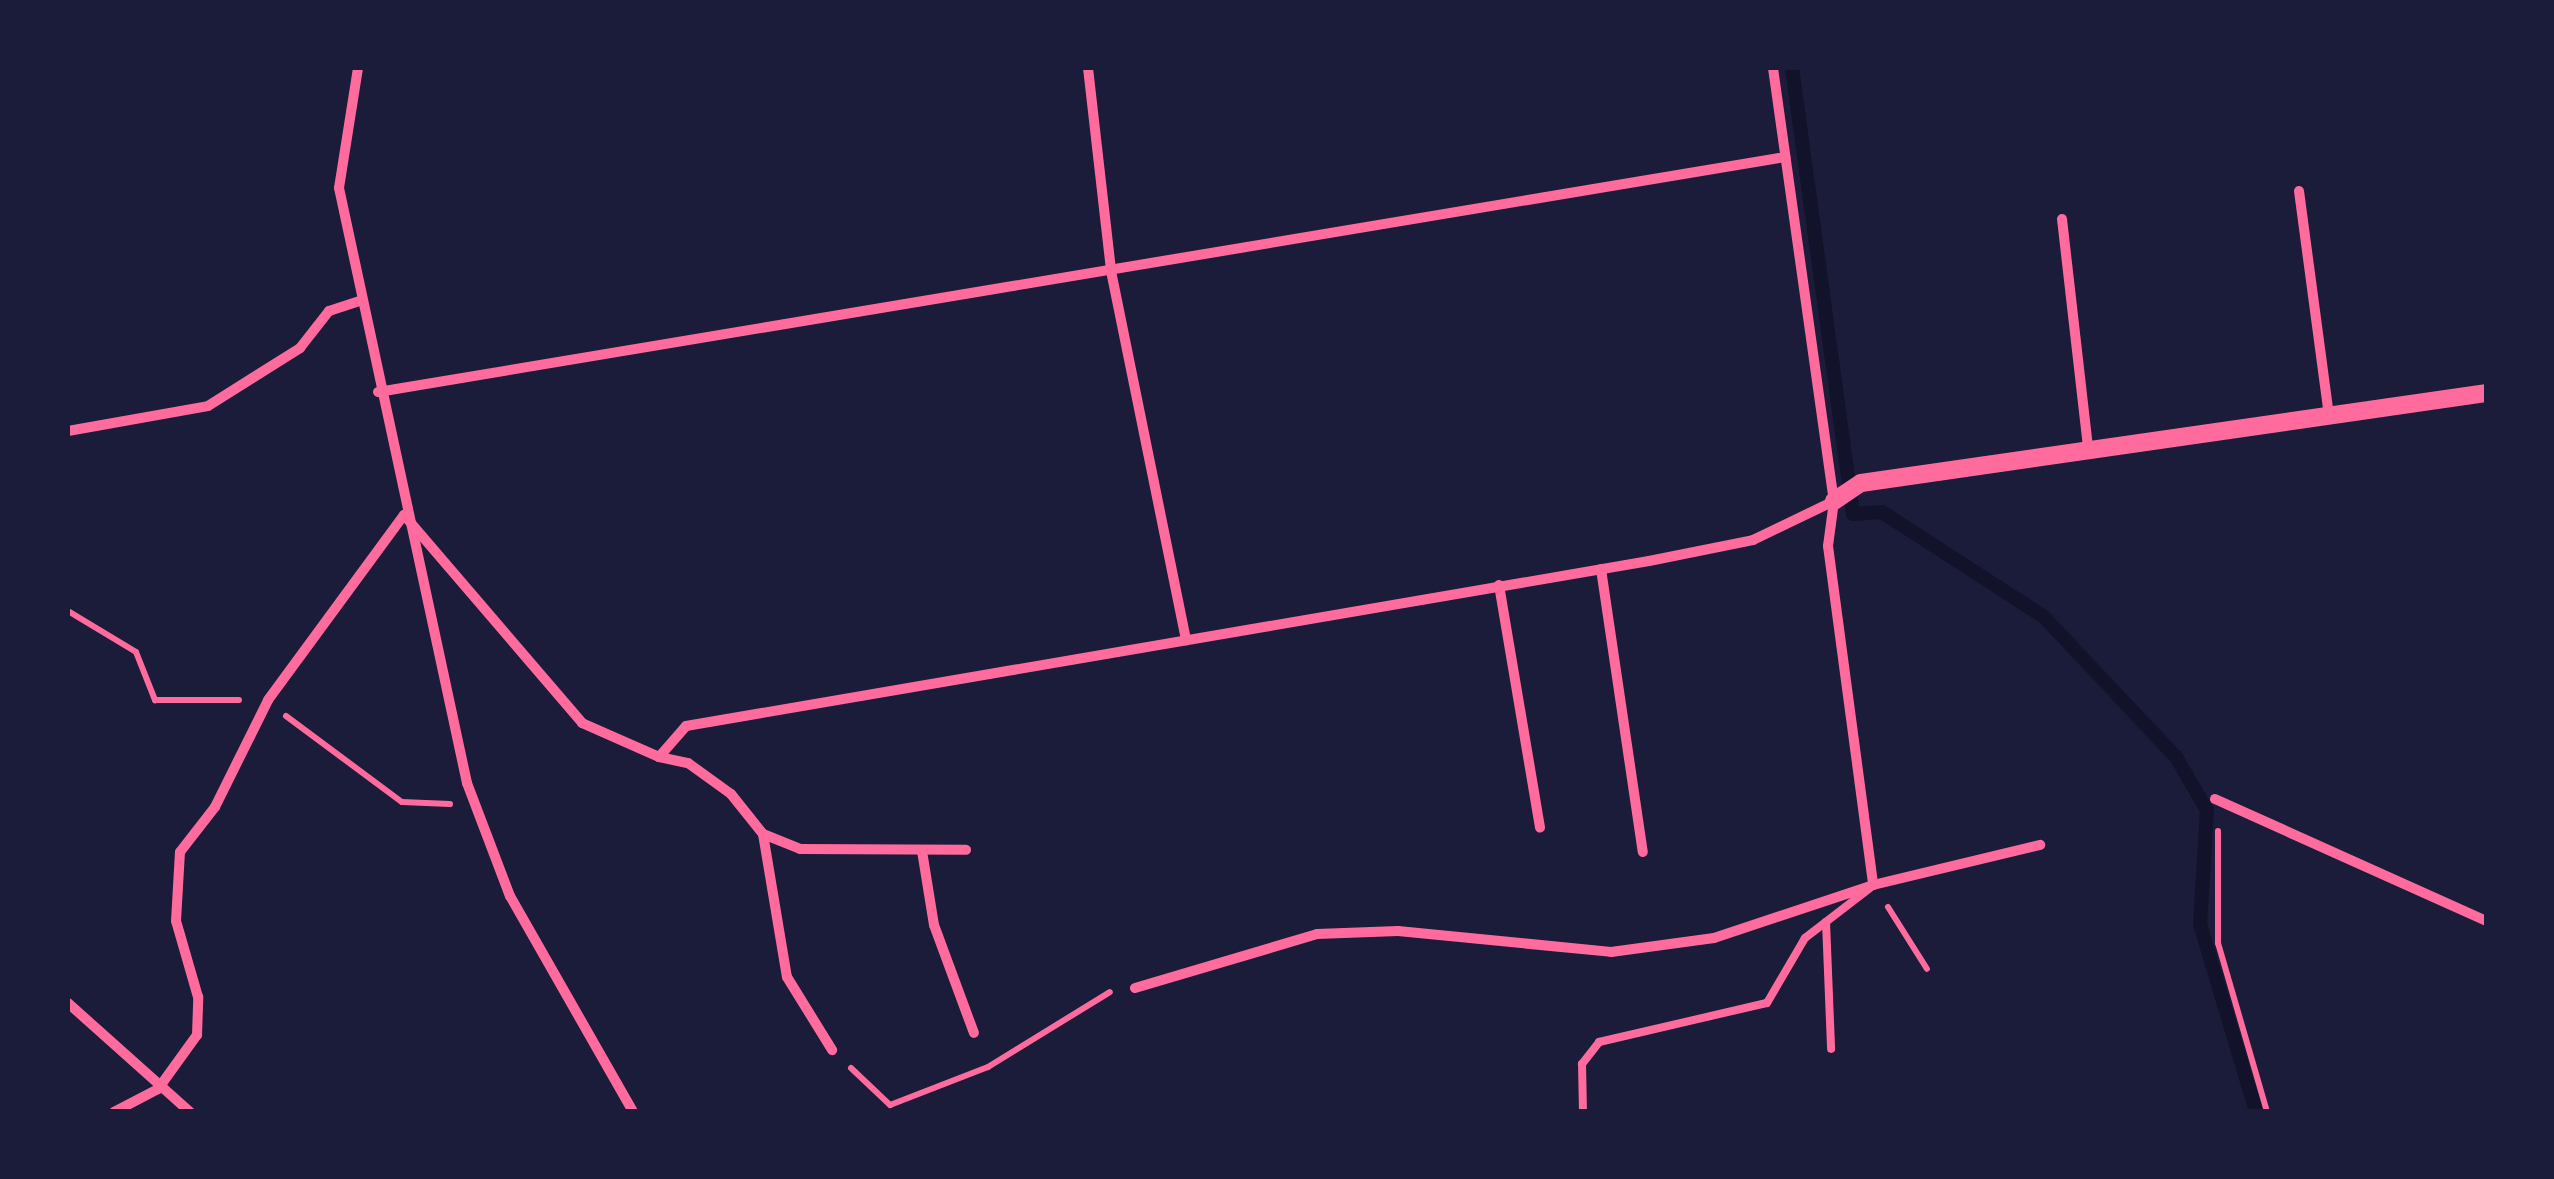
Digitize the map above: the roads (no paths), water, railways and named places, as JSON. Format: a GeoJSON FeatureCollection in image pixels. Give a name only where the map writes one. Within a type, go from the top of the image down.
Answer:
{"type":"FeatureCollection","features":[{"type":"Feature","properties":{"kind":"street"},"geometry":{"type":"LineString","coordinates":[[358,68],[339,188],[404,515],[476,804],[510,896],[633,1112]]}},
{"type":"Feature","properties":{"kind":"street"},"geometry":{"type":"LineString","coordinates":[[1088,68],[1111,272],[1186,640]]}},
{"type":"Feature","properties":{"kind":"street"},"geometry":{"type":"LineString","coordinates":[[1773,68],[1834,501],[1828,546],[1873,885]]}},
{"type":"Feature","properties":{"kind":"street"},"geometry":{"type":"LineString","coordinates":[[378,392],[1786,157]]}},
{"type":"Feature","properties":{"kind":"street"},"geometry":{"type":"LineString","coordinates":[[2298,190],[2329,416]]}},
{"type":"Feature","properties":{"kind":"street"},"geometry":{"type":"LineString","coordinates":[[2062,219],[2088,447]]}},
{"type":"Feature","properties":{"kind":"street"},"geometry":{"type":"LineString","coordinates":[[68,431],[208,406],[300,348],[329,311],[360,300]]}},
{"type":"Feature","properties":{"kind":"street"},"geometry":{"type":"LineString","coordinates":[[659,757],[686,726],[1753,540],[1834,501],[1860,483],[2088,447],[2486,393]]}},
{"type":"Feature","properties":{"kind":"street"},"geometry":{"type":"LineString","coordinates":[[114,1112],[158,1089],[198,1034],[198,998],[176,921],[180,852],[215,807],[268,700],[404,515]]}},
{"type":"Feature","properties":{"kind":"street"},"geometry":{"type":"LineString","coordinates":[[404,515],[582,723],[659,757],[688,763],[731,794],[764,834],[787,977],[832,1050]]}},
{"type":"Feature","properties":{"kind":"street"},"geometry":{"type":"LineString","coordinates":[[1601,569],[1643,852]]}},
{"type":"Feature","properties":{"kind":"street"},"geometry":{"type":"LineString","coordinates":[[1499,585],[1540,828]]}},
{"type":"Feature","properties":{"kind":"street"},"geometry":{"type":"LineString","coordinates":[[2214,799],[2486,921]]}},
{"type":"Feature","properties":{"kind":"street"},"geometry":{"type":"LineString","coordinates":[[764,834],[842,854],[966,850]]}},
{"type":"Feature","properties":{"kind":"street"},"geometry":{"type":"LineString","coordinates":[[1135,988],[1316,934],[1398,931],[1611,952],[1714,938],[1873,885],[2040,845]]}},
{"type":"Feature","properties":{"kind":"street"},"geometry":{"type":"LineString","coordinates":[[922,851],[934,924],[974,1033]]}},
{"type":"Feature","properties":{"kind":"street"},"geometry":{"type":"LineString","coordinates":[[68,1003],[158,1089],[190,1112]]}},
{"type":"Feature","properties":{"kind":"lane"},"geometry":{"type":"LineString","coordinates":[[1582,1112],[1582,1064],[1599,1042],[1767,1003],[1805,938],[1873,885]]}},
{"type":"Feature","properties":{"kind":"lane"},"geometry":{"type":"LineString","coordinates":[[1826,922],[1831,1049]]}},
{"type":"Feature","properties":{"kind":"waterway"},"geometry":{"type":"LineString","coordinates":[[1792,68],[1853,514],[1882,512],[2044,617],[2176,757],[2207,810],[2200,924],[2256,1112]]}}]}
